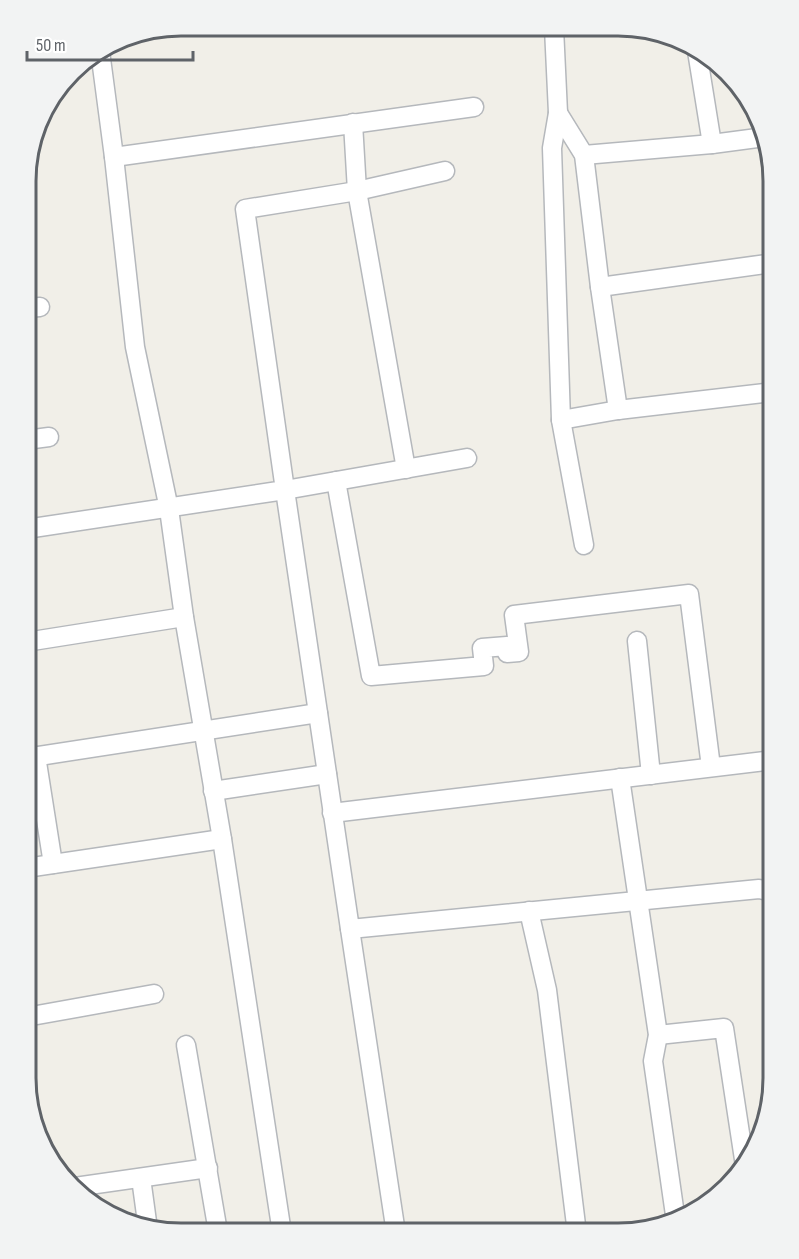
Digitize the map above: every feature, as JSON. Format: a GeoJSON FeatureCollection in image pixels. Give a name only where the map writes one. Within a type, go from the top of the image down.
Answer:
{"type":"FeatureCollection","features":[{"type":"Feature","properties":{"kind":"street"},"geometry":{"type":"LineString","coordinates":[[554,36],[558,113],[552,148],[561,420],[584,545]]}},
{"type":"Feature","properties":{"kind":"street"},"geometry":{"type":"LineString","coordinates":[[101,60],[135,347],[170,509],[184,617],[222,840],[280,1223]]}},
{"type":"Feature","properties":{"kind":"street"},"geometry":{"type":"LineString","coordinates":[[699,61],[712,144]]}},
{"type":"Feature","properties":{"kind":"street"},"geometry":{"type":"LineString","coordinates":[[114,157],[474,107]]}},
{"type":"Feature","properties":{"kind":"street"},"geometry":{"type":"LineString","coordinates":[[558,113],[584,155],[618,410]]}},
{"type":"Feature","properties":{"kind":"street"},"geometry":{"type":"LineString","coordinates":[[353,123],[357,191],[406,469]]}},
{"type":"Feature","properties":{"kind":"street"},"geometry":{"type":"LineString","coordinates":[[584,155],[756,138]]}},
{"type":"Feature","properties":{"kind":"street"},"geometry":{"type":"LineString","coordinates":[[394,1223],[332,813],[245,208],[357,191],[445,171]]}},
{"type":"Feature","properties":{"kind":"street"},"geometry":{"type":"LineString","coordinates":[[600,287],[763,264]]}},
{"type":"Feature","properties":{"kind":"street"},"geometry":{"type":"LineString","coordinates":[[561,420],[618,410],[763,393]]}},
{"type":"Feature","properties":{"kind":"street"},"geometry":{"type":"LineString","coordinates":[[36,439],[49,437]]}},
{"type":"Feature","properties":{"kind":"street"},"geometry":{"type":"LineString","coordinates":[[36,529],[170,509],[467,458]]}},
{"type":"Feature","properties":{"kind":"street"},"geometry":{"type":"LineString","coordinates":[[336,481],[371,676],[484,666],[482,648],[507,646],[507,653],[519,652],[514,615],[689,594],[711,767]]}},
{"type":"Feature","properties":{"kind":"street"},"geometry":{"type":"LineString","coordinates":[[36,640],[184,617]]}},
{"type":"Feature","properties":{"kind":"street"},"geometry":{"type":"LineString","coordinates":[[637,641],[651,775]]}},
{"type":"Feature","properties":{"kind":"street"},"geometry":{"type":"LineString","coordinates":[[36,756],[318,713]]}},
{"type":"Feature","properties":{"kind":"street"},"geometry":{"type":"LineString","coordinates":[[332,813],[763,761]]}},
{"type":"Feature","properties":{"kind":"street"},"geometry":{"type":"LineString","coordinates":[[213,791],[327,774]]}},
{"type":"Feature","properties":{"kind":"street"},"geometry":{"type":"LineString","coordinates":[[620,778],[658,1035],[653,1061],[674,1211]]}},
{"type":"Feature","properties":{"kind":"street"},"geometry":{"type":"LineString","coordinates":[[36,780],[54,864]]}},
{"type":"Feature","properties":{"kind":"street"},"geometry":{"type":"LineString","coordinates":[[36,867],[222,840]]}},
{"type":"Feature","properties":{"kind":"street"},"geometry":{"type":"LineString","coordinates":[[350,929],[638,900],[763,890]]}},
{"type":"Feature","properties":{"kind":"street"},"geometry":{"type":"LineString","coordinates":[[530,911],[547,990],[576,1223]]}},
{"type":"Feature","properties":{"kind":"street"},"geometry":{"type":"LineString","coordinates":[[36,1015],[154,994]]}},
{"type":"Feature","properties":{"kind":"street"},"geometry":{"type":"LineString","coordinates":[[658,1035],[724,1028],[743,1151]]}},
{"type":"Feature","properties":{"kind":"street"},"geometry":{"type":"LineString","coordinates":[[186,1044],[217,1223]]}},
{"type":"Feature","properties":{"kind":"street"},"geometry":{"type":"LineString","coordinates":[[85,1186],[208,1168]]}},
{"type":"Feature","properties":{"kind":"street"},"geometry":{"type":"LineString","coordinates":[[141,1178],[147,1219]]}}]}
